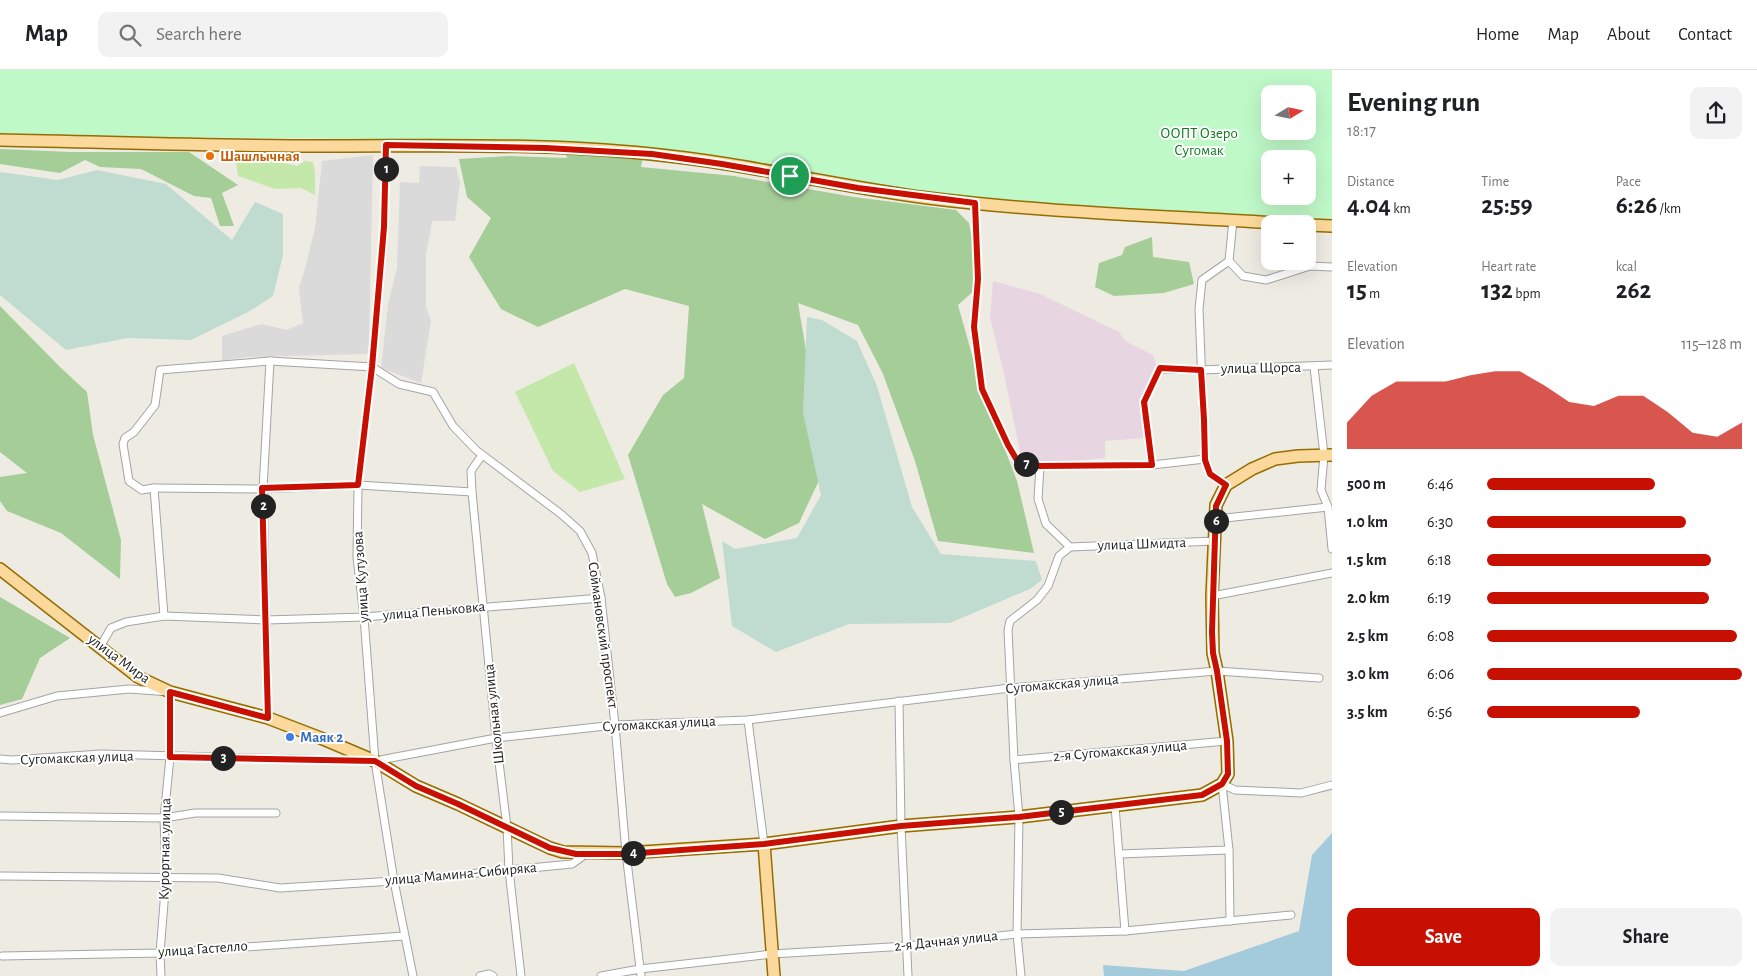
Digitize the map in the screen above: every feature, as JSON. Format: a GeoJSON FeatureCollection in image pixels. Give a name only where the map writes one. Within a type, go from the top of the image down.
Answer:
{"type":"FeatureCollection","features":[{"type":"Feature","properties":{"kind":"main road"},"geometry":{"type":"LineString","coordinates":[[0,140],[546,148],[652,154],[722,164],[858,188],[975,203],[1261,222]]}},
{"type":"Feature","properties":{"kind":"main road"},"geometry":{"type":"LineString","coordinates":[[1316,225],[1332,226]]}},
{"type":"Feature","properties":{"kind":"main road"},"geometry":{"type":"LineString","coordinates":[[1222,784],[1228,774],[1227,741],[1213,653],[1212,596],[1216,506],[1226,485],[1275,459],[1328,455]]}},
{"type":"Feature","properties":{"kind":"main road","name":"улица Мира"},"geometry":{"type":"LineString","coordinates":[[0,569],[138,677],[170,692],[268,718],[375,761],[416,786],[550,848],[563,852],[586,854]]}},
{"type":"Feature","properties":{"kind":"main road","name":"улица Мамина-Сибиряка"},"geometry":{"type":"LineString","coordinates":[[586,854],[626,854],[764,844],[901,826],[1019,817],[1202,795],[1222,784]]}},
{"type":"Feature","properties":{"kind":"main road"},"geometry":{"type":"LineString","coordinates":[[764,844],[774,976]]}},
{"type":"Feature","properties":{"kind":"street","name":"улица Кутузова"},"geometry":{"type":"LineString","coordinates":[[386,145],[384,227],[372,367],[358,485],[357,558],[364,618],[375,761],[394,880],[413,976]]}},
{"type":"Feature","properties":{"kind":"street"},"geometry":{"type":"LineString","coordinates":[[975,203],[978,279],[974,327],[982,389],[1018,462],[1040,466],[1152,465],[1205,460]]}},
{"type":"Feature","properties":{"kind":"street"},"geometry":{"type":"LineString","coordinates":[[1233,220],[1229,261],[1243,276],[1266,280],[1310,266],[1332,267]]}},
{"type":"Feature","properties":{"kind":"street"},"geometry":{"type":"LineString","coordinates":[[1226,485],[1210,474],[1205,460],[1199,308],[1202,280],[1229,261]]}},
{"type":"Feature","properties":{"kind":"street"},"geometry":{"type":"LineString","coordinates":[[268,718],[262,488],[270,361]]}},
{"type":"Feature","properties":{"kind":"street"},"geometry":{"type":"LineString","coordinates":[[372,367],[270,361],[160,370],[155,404],[134,432],[125,438],[123,444],[129,481],[142,490],[154,488],[262,488],[358,485],[472,492]]}},
{"type":"Feature","properties":{"kind":"street","name":"улица Щорса"},"geometry":{"type":"LineString","coordinates":[[1152,465],[1144,402],[1160,368],[1201,370],[1332,365]]}},
{"type":"Feature","properties":{"kind":"street","name":"Соймановский проспект"},"geometry":{"type":"LineString","coordinates":[[372,367],[399,384],[433,392],[453,426],[482,455],[561,514],[580,531],[592,553],[601,598],[615,725],[626,854],[640,973]]}},
{"type":"Feature","properties":{"kind":"street"},"geometry":{"type":"LineString","coordinates":[[1314,367],[1328,455],[1321,490],[1328,507],[1332,549]]}},
{"type":"Feature","properties":{"kind":"street","name":"Школьная улица"},"geometry":{"type":"LineString","coordinates":[[482,455],[471,471],[472,492],[521,976]]}},
{"type":"Feature","properties":{"kind":"street"},"geometry":{"type":"LineString","coordinates":[[1021,976],[1017,934],[1019,817],[1014,760],[1008,630],[1010,621],[1037,600],[1048,586],[1059,556],[1070,547],[1046,524],[1038,499],[1040,466]]}},
{"type":"Feature","properties":{"kind":"street"},"geometry":{"type":"LineString","coordinates":[[154,488],[164,616]]}},
{"type":"Feature","properties":{"kind":"street"},"geometry":{"type":"LineString","coordinates":[[1216,520],[1328,507]]}},
{"type":"Feature","properties":{"kind":"street","name":"улица Шмидта"},"geometry":{"type":"LineString","coordinates":[[1070,547],[1215,541]]}},
{"type":"Feature","properties":{"kind":"street"},"geometry":{"type":"LineString","coordinates":[[1212,596],[1332,573]]}},
{"type":"Feature","properties":{"kind":"street","name":"улица Пеньковка"},"geometry":{"type":"LineString","coordinates":[[100,647],[111,628],[126,622],[164,616],[266,620],[364,618],[601,598]]}},
{"type":"Feature","properties":{"kind":"street","name":"Сугомакская улица"},"geometry":{"type":"LineString","coordinates":[[0,759],[12,760],[100,754],[375,761],[496,738],[615,725],[748,720],[1010,688],[1217,671],[1319,678]]}},
{"type":"Feature","properties":{"kind":"street"},"geometry":{"type":"LineString","coordinates":[[0,713],[57,696],[129,689],[170,692]]}},
{"type":"Feature","properties":{"kind":"street","name":"Курортная улица"},"geometry":{"type":"LineString","coordinates":[[161,976],[160,953],[166,878],[164,818],[170,757],[170,692]]}},
{"type":"Feature","properties":{"kind":"street"},"geometry":{"type":"LineString","coordinates":[[899,701],[901,826],[908,976]]}},
{"type":"Feature","properties":{"kind":"street"},"geometry":{"type":"LineString","coordinates":[[748,720],[764,844]]}},
{"type":"Feature","properties":{"kind":"street","name":"2-я Сугомакская улица"},"geometry":{"type":"LineString","coordinates":[[1014,760],[1227,741]]}},
{"type":"Feature","properties":{"kind":"street"},"geometry":{"type":"LineString","coordinates":[[1222,784],[1235,790],[1301,792],[1332,785]]}},
{"type":"Feature","properties":{"kind":"street"},"geometry":{"type":"LineString","coordinates":[[1222,784],[1229,850],[1230,921]]}},
{"type":"Feature","properties":{"kind":"street"},"geometry":{"type":"LineString","coordinates":[[1115,806],[1125,931]]}},
{"type":"Feature","properties":{"kind":"street"},"geometry":{"type":"LineString","coordinates":[[0,816],[164,818],[195,813],[276,813]]}},
{"type":"Feature","properties":{"kind":"street"},"geometry":{"type":"LineString","coordinates":[[1119,854],[1229,850]]}},
{"type":"Feature","properties":{"kind":"street","name":"улица Мамина-Сибиряка"},"geometry":{"type":"LineString","coordinates":[[0,876],[218,878],[280,888],[572,864],[586,854]]}},
{"type":"Feature","properties":{"kind":"street","name":"2-я Дачная улица"},"geometry":{"type":"LineString","coordinates":[[601,976],[640,973],[772,954],[907,946],[1017,934],[1125,931],[1292,916]]}},
{"type":"Feature","properties":{"kind":"street","name":"улица Гастелло"},"geometry":{"type":"LineString","coordinates":[[2,956],[160,953],[404,936]]}},
{"type":"Feature","properties":{"kind":"street"},"geometry":{"type":"LineString","coordinates":[[480,976],[490,974],[493,976]]}},
{"type":"Feature","properties":{"kind":"shaded area"},"geometry":{"type":"Polygon","coordinates":[[[373,155],[369,342],[367,354],[246,357],[222,361],[222,336],[261,324],[287,330],[303,323],[299,288],[315,228],[322,161],[373,155]]]}},
{"type":"Feature","properties":{"kind":"shaded area"},"geometry":{"type":"Polygon","coordinates":[[[420,166],[456,167],[460,183],[455,221],[432,221],[426,255],[426,307],[431,321],[421,383],[381,368],[388,304],[397,268],[400,182],[419,183],[420,166]]]}},
{"type":"Feature","properties":{"kind":"shaded area"},"geometry":{"type":"Polygon","coordinates":[[[993,281],[1040,294],[1119,332],[1125,341],[1153,355],[1158,369],[1143,399],[1146,438],[1105,441],[1105,458],[1045,464],[1021,456],[990,318],[993,281]]]}},
{"type":"Feature","properties":{"kind":"green space","name":"ООПТ Озеро Сугомак"},"geometry":{"type":"Polygon","coordinates":[[[0,70],[1332,70],[1332,220],[1316,219],[1316,215],[1261,215],[1261,217],[1081,208],[974,199],[544,144],[307,138],[0,136],[0,70]]]}},
{"type":"Feature","properties":{"kind":"green space"},"geometry":{"type":"Polygon","coordinates":[[[647,136],[641,167],[734,176],[854,197],[956,210],[969,223],[973,245],[976,289],[958,305],[981,387],[1017,481],[1034,553],[938,541],[915,461],[883,374],[858,325],[798,303],[811,380],[821,476],[799,523],[765,539],[702,504],[720,578],[691,593],[675,597],[667,584],[628,455],[663,395],[684,378],[689,306],[625,289],[538,327],[501,309],[469,257],[491,218],[467,197],[459,159],[509,156],[567,158],[562,141],[647,136]]]}},
{"type":"Feature","properties":{"kind":"green space"},"geometry":{"type":"Polygon","coordinates":[[[0,149],[71,152],[189,152],[238,185],[222,193],[234,226],[220,226],[211,198],[194,196],[141,169],[100,167],[85,160],[60,173],[0,164],[0,149]]]}},
{"type":"Feature","properties":{"kind":"green space"},"geometry":{"type":"Polygon","coordinates":[[[268,159],[297,166],[305,161],[313,162],[315,195],[301,188],[275,189],[238,176],[236,162],[268,159]]]}},
{"type":"Feature","properties":{"kind":"green space"},"geometry":{"type":"Polygon","coordinates":[[[97,170],[166,184],[232,240],[255,202],[283,214],[283,255],[273,296],[250,311],[191,340],[128,338],[66,350],[0,295],[0,172],[58,180],[97,170]]]}},
{"type":"Feature","properties":{"kind":"green space"},"geometry":{"type":"Polygon","coordinates":[[[1152,237],[1153,257],[1189,262],[1194,284],[1164,293],[1114,296],[1095,287],[1099,263],[1122,255],[1125,247],[1152,237]]]}},
{"type":"Feature","properties":{"kind":"green space"},"geometry":{"type":"Polygon","coordinates":[[[0,306],[87,392],[93,435],[121,540],[120,579],[61,533],[7,511],[0,501],[0,477],[27,473],[0,452],[0,306]]]}},
{"type":"Feature","properties":{"kind":"green space"},"geometry":{"type":"Polygon","coordinates":[[[807,317],[822,320],[857,341],[877,386],[912,507],[941,554],[1036,561],[1042,580],[1030,589],[950,623],[849,624],[776,652],[732,626],[722,541],[735,549],[797,538],[821,495],[803,413],[807,317]]]}},
{"type":"Feature","properties":{"kind":"green space"},"geometry":{"type":"Polygon","coordinates":[[[574,363],[625,479],[580,492],[553,471],[515,392],[574,363]]]}},
{"type":"Feature","properties":{"kind":"green space"},"geometry":{"type":"Polygon","coordinates":[[[0,597],[70,638],[40,658],[22,699],[0,705],[0,597]]]}},
{"type":"Feature","properties":{"kind":"water"},"geometry":{"type":"Polygon","coordinates":[[[1332,833],[1332,976],[1104,976],[1103,965],[1184,971],[1299,931],[1312,855],[1332,833]]]}},
{"type":"Feature","properties":{"kind":"place","name":"Шашлычная"},"geometry":{"type":"Point","coordinates":[210,156]}},
{"type":"Feature","properties":{"kind":"place","name":"Маяк 2"},"geometry":{"type":"Point","coordinates":[290,737]}},
{"type":"Feature","properties":{"kind":"route"},"geometry":{"type":"LineString","coordinates":[[386,145],[546,148],[652,154],[790,176],[926,198],[975,203],[978,279],[974,327],[982,389],[1018,462],[1040,466],[1152,465],[1144,402],[1160,368],[1201,370],[1205,460],[1210,474],[1226,485],[1216,506],[1212,596],[1213,653],[1227,741],[1228,774],[1222,784],[1202,795],[1019,817],[901,826],[764,844],[626,854],[576,854],[550,848],[416,786],[375,761],[170,757],[170,692],[268,718],[262,488],[358,485],[372,367],[384,227],[386,145]]}}]}
